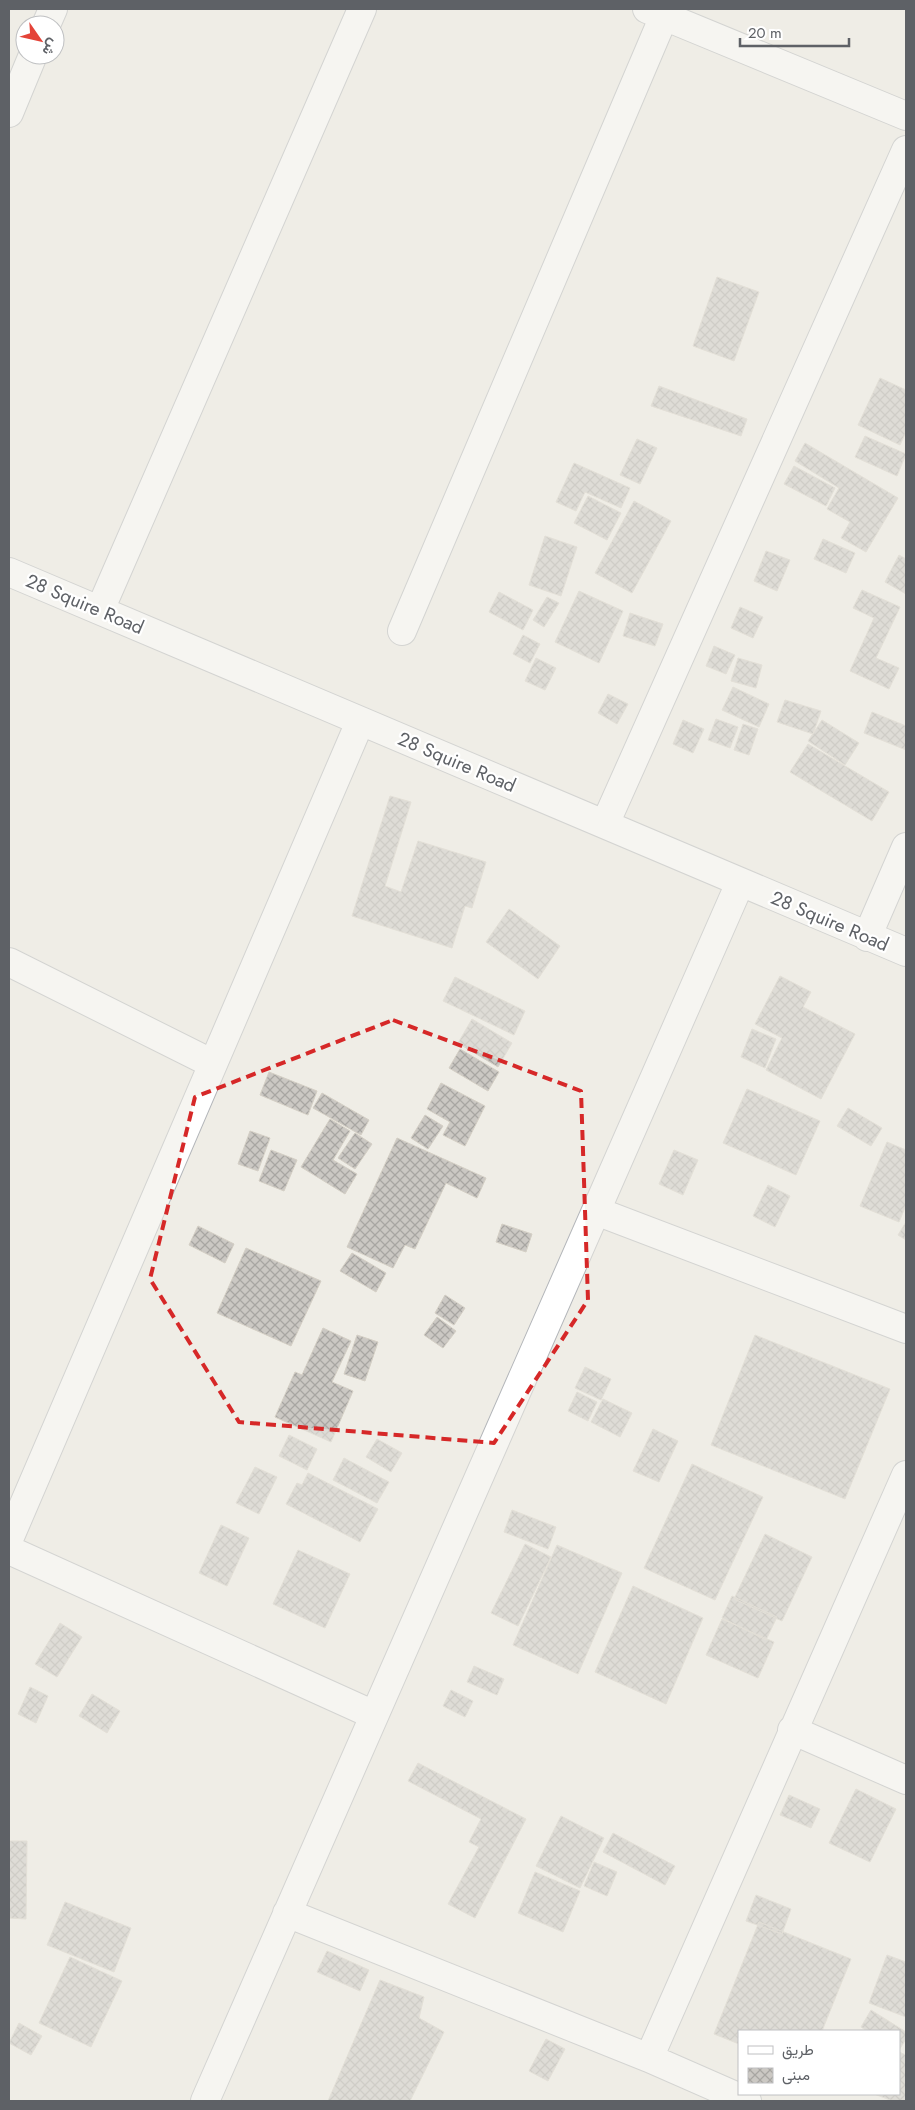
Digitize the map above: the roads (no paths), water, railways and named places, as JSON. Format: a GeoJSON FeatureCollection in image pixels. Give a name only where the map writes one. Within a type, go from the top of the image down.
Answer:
{"type":"FeatureCollection","features":[{"type":"Feature","properties":{"kind":"street"},"geometry":{"type":"LineString","coordinates":[[100,610],[362,9]]}},
{"type":"Feature","properties":{"kind":"street"},"geometry":{"type":"LineString","coordinates":[[402,631],[659,11],[906,116]]}},
{"type":"Feature","properties":{"kind":"street"},"geometry":{"type":"LineString","coordinates":[[9,113],[29,65]]}},
{"type":"Feature","properties":{"kind":"street"},"geometry":{"type":"LineString","coordinates":[[606,824],[906,150]]}},
{"type":"Feature","properties":{"kind":"street","name":"28 Squire Road"},"geometry":{"type":"LineString","coordinates":[[9,572],[906,952]]}},
{"type":"Feature","properties":{"kind":"street"},"geometry":{"type":"LineString","coordinates":[[9,1539],[360,722]]}},
{"type":"Feature","properties":{"kind":"street"},"geometry":{"type":"LineString","coordinates":[[867,937],[906,847]]}},
{"type":"Feature","properties":{"kind":"street"},"geometry":{"type":"LineString","coordinates":[[204,2101],[740,883]]}},
{"type":"Feature","properties":{"kind":"street"},"geometry":{"type":"LineString","coordinates":[[9,962],[213,1064]]}},
{"type":"Feature","properties":{"kind":"street"},"geometry":{"type":"LineString","coordinates":[[596,1211],[906,1330]]}},
{"type":"Feature","properties":{"kind":"street"},"geometry":{"type":"LineString","coordinates":[[649,2058],[906,1475]]}},
{"type":"Feature","properties":{"kind":"street"},"geometry":{"type":"LineString","coordinates":[[9,1550],[374,1715]]}},
{"type":"Feature","properties":{"kind":"street"},"geometry":{"type":"LineString","coordinates":[[792,1730],[906,1780]]}},
{"type":"Feature","properties":{"kind":"street"},"geometry":{"type":"LineString","coordinates":[[287,1913],[649,2058],[747,2101]]}}]}
